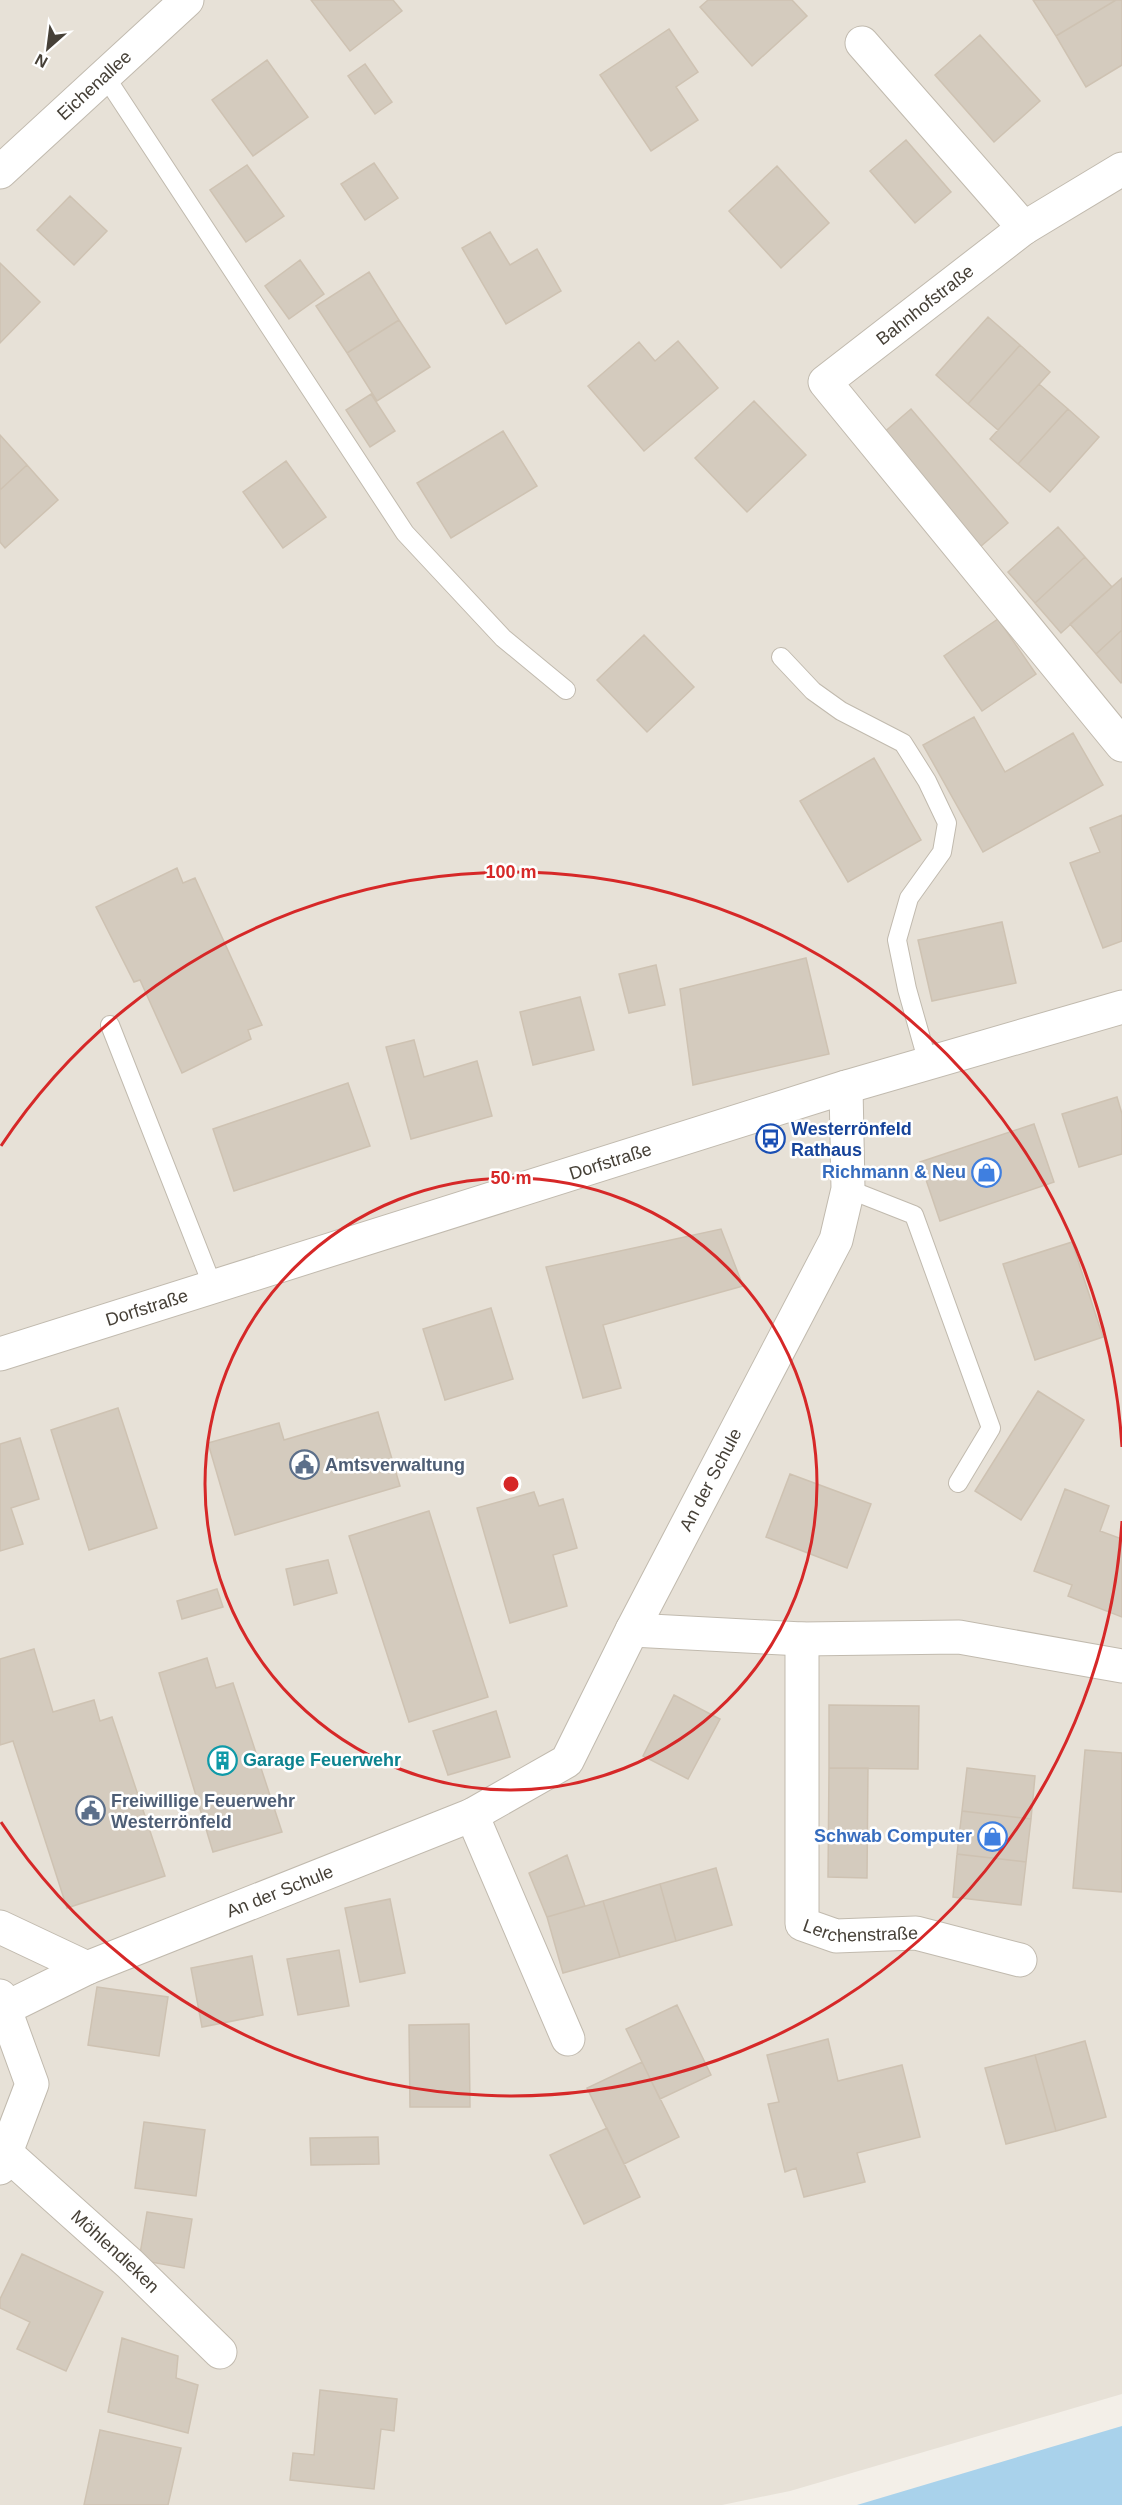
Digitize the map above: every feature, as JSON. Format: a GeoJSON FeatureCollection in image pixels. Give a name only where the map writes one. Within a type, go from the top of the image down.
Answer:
{"type":"FeatureCollection","features":[{"type":"Feature","properties":{"kind":"street","name":"Eichenallee"},"geometry":{"type":"LineString","coordinates":[[0,172],[187,0]]}},
{"type":"Feature","properties":{"kind":"street"},"geometry":{"type":"LineString","coordinates":[[862,43],[1024,228]]}},
{"type":"Feature","properties":{"kind":"street","name":"Bahnhofstraße"},"geometry":{"type":"LineString","coordinates":[[1122,169],[1024,228],[825,382],[1122,745]]}},
{"type":"Feature","properties":{"kind":"street","name":"Dorfstraße"},"geometry":{"type":"LineString","coordinates":[[0,1354],[846,1087],[1122,1007]]}},
{"type":"Feature","properties":{"kind":"street","name":"An der Schule"},"geometry":{"type":"LineString","coordinates":[[2,2002],[472,1815],[567,1761],[632,1630],[836,1240],[848,1189],[846,1087]]}},
{"type":"Feature","properties":{"kind":"street"},"geometry":{"type":"LineString","coordinates":[[632,1630],[802,1639],[959,1637],[1122,1666]]}},
{"type":"Feature","properties":{"kind":"street","name":"Lerchenstraße"},"geometry":{"type":"LineString","coordinates":[[802,1639],[802,1924],[836,1936],[916,1933],[1020,1960]]}},
{"type":"Feature","properties":{"kind":"street"},"geometry":{"type":"LineString","coordinates":[[472,1815],[567,2039]]}},
{"type":"Feature","properties":{"kind":"street"},"geometry":{"type":"LineString","coordinates":[[0,1927],[87,1968]]}},
{"type":"Feature","properties":{"kind":"street","name":"Möhlendieken"},"geometry":{"type":"LineString","coordinates":[[2,2002],[32,2084],[3,2161],[130,2264],[220,2352]]}},
{"type":"Feature","properties":{"kind":"lane"},"geometry":{"type":"LineString","coordinates":[[105,76],[405,533],[503,638],[566,690]]}},
{"type":"Feature","properties":{"kind":"lane"},"geometry":{"type":"LineString","coordinates":[[781,657],[813,691],[841,711],[903,743],[927,781],[947,823],[942,852],[909,898],[897,940],[907,989],[928,1063]]}},
{"type":"Feature","properties":{"kind":"lane"},"geometry":{"type":"LineString","coordinates":[[111,1025],[213,1287]]}},
{"type":"Feature","properties":{"kind":"lane"},"geometry":{"type":"LineString","coordinates":[[848,1189],[914,1215],[991,1428],[958,1483]]}},
{"type":"Feature","properties":{"kind":"shaded area"},"geometry":{"type":"Polygon","coordinates":[[[0,0],[1122,0],[1122,2394],[790,2491],[722,2505],[0,2505],[0,0]]]}},
{"type":"Feature","properties":{"kind":"water"},"geometry":{"type":"Polygon","coordinates":[[[1122,2426],[1122,2505],[857,2505],[1122,2426]]]}},
{"type":"Feature","properties":{"kind":"building"},"geometry":{"type":"Polygon","coordinates":[[[311,0],[393,0],[402,11],[350,51],[311,0]]]}},
{"type":"Feature","properties":{"kind":"building"},"geometry":{"type":"Polygon","coordinates":[[[708,0],[792,0],[807,16],[752,66],[700,7],[708,0]]]}},
{"type":"Feature","properties":{"kind":"building"},"geometry":{"type":"Polygon","coordinates":[[[1033,0],[1116,0],[1056,36],[1033,0]]]}},
{"type":"Feature","properties":{"kind":"building"},"geometry":{"type":"Polygon","coordinates":[[[1116,0],[1122,0],[1122,65],[1086,87],[1056,36],[1116,0]]]}},
{"type":"Feature","properties":{"kind":"building"},"geometry":{"type":"Polygon","coordinates":[[[669,29],[698,72],[676,87],[698,120],[651,151],[600,75],[669,29]]]}},
{"type":"Feature","properties":{"kind":"building"},"geometry":{"type":"Polygon","coordinates":[[[980,35],[1040,101],[994,142],[935,75],[980,35]]]}},
{"type":"Feature","properties":{"kind":"building"},"geometry":{"type":"Polygon","coordinates":[[[267,60],[308,117],[253,156],[212,100],[267,60]]]}},
{"type":"Feature","properties":{"kind":"building"},"geometry":{"type":"Polygon","coordinates":[[[365,64],[392,102],[375,114],[348,76],[365,64]]]}},
{"type":"Feature","properties":{"kind":"building"},"geometry":{"type":"Polygon","coordinates":[[[906,140],[951,192],[915,223],[870,171],[906,140]]]}},
{"type":"Feature","properties":{"kind":"building"},"geometry":{"type":"Polygon","coordinates":[[[374,163],[398,198],[365,220],[341,184],[374,163]]]}},
{"type":"Feature","properties":{"kind":"building"},"geometry":{"type":"Polygon","coordinates":[[[247,165],[284,216],[246,242],[210,190],[247,165]]]}},
{"type":"Feature","properties":{"kind":"building"},"geometry":{"type":"Polygon","coordinates":[[[777,166],[829,223],[781,268],[729,211],[777,166]]]}},
{"type":"Feature","properties":{"kind":"building"},"geometry":{"type":"Polygon","coordinates":[[[70,196],[107,231],[74,265],[37,230],[70,196]]]}},
{"type":"Feature","properties":{"kind":"building"},"geometry":{"type":"Polygon","coordinates":[[[490,232],[510,265],[537,249],[561,291],[506,324],[462,248],[490,232]]]}},
{"type":"Feature","properties":{"kind":"building"},"geometry":{"type":"Polygon","coordinates":[[[300,260],[324,294],[289,319],[265,286],[300,260]]]}},
{"type":"Feature","properties":{"kind":"building"},"geometry":{"type":"Polygon","coordinates":[[[0,263],[40,302],[0,343],[0,263]]]}},
{"type":"Feature","properties":{"kind":"building"},"geometry":{"type":"Polygon","coordinates":[[[369,272],[399,320],[347,353],[316,306],[369,272]]]}},
{"type":"Feature","properties":{"kind":"building"},"geometry":{"type":"Polygon","coordinates":[[[988,317],[1020,345],[968,404],[936,375],[988,317]]]}},
{"type":"Feature","properties":{"kind":"building"},"geometry":{"type":"Polygon","coordinates":[[[399,320],[430,367],[377,401],[347,353],[399,320]]]}},
{"type":"Feature","properties":{"kind":"building"},"geometry":{"type":"Polygon","coordinates":[[[678,341],[718,388],[644,451],[588,386],[639,342],[655,361],[678,341]]]}},
{"type":"Feature","properties":{"kind":"building"},"geometry":{"type":"Polygon","coordinates":[[[1020,345],[1050,372],[998,430],[968,404],[1020,345]]]}},
{"type":"Feature","properties":{"kind":"building"},"geometry":{"type":"Polygon","coordinates":[[[1039,384],[1068,409],[1018,464],[990,439],[1039,384]]]}},
{"type":"Feature","properties":{"kind":"building"},"geometry":{"type":"Polygon","coordinates":[[[371,394],[395,431],[370,447],[346,410],[371,394]]]}},
{"type":"Feature","properties":{"kind":"building"},"geometry":{"type":"Polygon","coordinates":[[[754,401],[806,455],[747,512],[695,458],[754,401]]]}},
{"type":"Feature","properties":{"kind":"building"},"geometry":{"type":"Polygon","coordinates":[[[911,409],[1008,523],[980,547],[882,434],[911,409]]]}},
{"type":"Feature","properties":{"kind":"building"},"geometry":{"type":"Polygon","coordinates":[[[1068,409],[1099,437],[1050,492],[1018,464],[1068,409]]]}},
{"type":"Feature","properties":{"kind":"building"},"geometry":{"type":"Polygon","coordinates":[[[503,431],[537,486],[451,538],[417,483],[503,431]]]}},
{"type":"Feature","properties":{"kind":"building"},"geometry":{"type":"Polygon","coordinates":[[[0,435],[27,465],[0,490],[0,435]]]}},
{"type":"Feature","properties":{"kind":"building"},"geometry":{"type":"Polygon","coordinates":[[[286,461],[326,517],[283,548],[243,492],[286,461]]]}},
{"type":"Feature","properties":{"kind":"building"},"geometry":{"type":"Polygon","coordinates":[[[27,465],[58,500],[5,548],[0,542],[0,490],[27,465]]]}},
{"type":"Feature","properties":{"kind":"building"},"geometry":{"type":"Polygon","coordinates":[[[1058,527],[1085,557],[1035,603],[1008,572],[1058,527]]]}},
{"type":"Feature","properties":{"kind":"building"},"geometry":{"type":"Polygon","coordinates":[[[1085,557],[1112,587],[1061,633],[1035,603],[1085,557]]]}},
{"type":"Feature","properties":{"kind":"building"},"geometry":{"type":"Polygon","coordinates":[[[1122,578],[1122,630],[1096,654],[1070,624],[1122,578]]]}},
{"type":"Feature","properties":{"kind":"building"},"geometry":{"type":"Polygon","coordinates":[[[998,619],[1036,674],[982,711],[944,656],[998,619]]]}},
{"type":"Feature","properties":{"kind":"building"},"geometry":{"type":"Polygon","coordinates":[[[1122,630],[1122,682],[1121,683],[1096,654],[1122,630]]]}},
{"type":"Feature","properties":{"kind":"building"},"geometry":{"type":"Polygon","coordinates":[[[644,635],[694,687],[647,732],[597,680],[644,635]]]}},
{"type":"Feature","properties":{"kind":"building"},"geometry":{"type":"Polygon","coordinates":[[[974,717],[1005,772],[1073,733],[1103,785],[983,852],[923,745],[974,717]]]}},
{"type":"Feature","properties":{"kind":"building"},"geometry":{"type":"Polygon","coordinates":[[[874,758],[921,840],[848,882],[800,801],[874,758]]]}},
{"type":"Feature","properties":{"kind":"building"},"geometry":{"type":"Polygon","coordinates":[[[1122,815],[1122,941],[1103,948],[1070,863],[1100,852],[1090,828],[1122,815]]]}},
{"type":"Feature","properties":{"kind":"building"},"geometry":{"type":"Polygon","coordinates":[[[177,868],[183,883],[195,878],[262,1025],[248,1030],[251,1039],[182,1073],[140,980],[134,982],[96,907],[177,868]]]}},
{"type":"Feature","properties":{"kind":"building"},"geometry":{"type":"Polygon","coordinates":[[[1002,922],[1016,983],[932,1001],[918,940],[1002,922]]]}},
{"type":"Feature","properties":{"kind":"building"},"geometry":{"type":"Polygon","coordinates":[[[806,958],[829,1054],[693,1085],[680,989],[806,958]]]}},
{"type":"Feature","properties":{"kind":"building"},"geometry":{"type":"Polygon","coordinates":[[[656,965],[665,1005],[629,1013],[619,974],[656,965]]]}},
{"type":"Feature","properties":{"kind":"building"},"geometry":{"type":"Polygon","coordinates":[[[580,997],[594,1050],[533,1065],[520,1012],[580,997]]]}},
{"type":"Feature","properties":{"kind":"building"},"geometry":{"type":"Polygon","coordinates":[[[414,1040],[424,1077],[477,1061],[492,1116],[411,1139],[386,1047],[414,1040]]]}},
{"type":"Feature","properties":{"kind":"building"},"geometry":{"type":"Polygon","coordinates":[[[348,1083],[370,1146],[234,1191],[213,1129],[348,1083]]]}},
{"type":"Feature","properties":{"kind":"building"},"geometry":{"type":"Polygon","coordinates":[[[1117,1097],[1122,1114],[1122,1154],[1079,1167],[1062,1114],[1117,1097]]]}},
{"type":"Feature","properties":{"kind":"building","name":"Richmann & Neu"},"geometry":{"type":"Polygon","coordinates":[[[1034,1124],[1054,1182],[940,1221],[920,1162],[1034,1124]]]}},
{"type":"Feature","properties":{"kind":"building"},"geometry":{"type":"Polygon","coordinates":[[[721,1229],[743,1286],[603,1325],[621,1388],[583,1398],[546,1267],[721,1229]]]}},
{"type":"Feature","properties":{"kind":"building"},"geometry":{"type":"Polygon","coordinates":[[[1072,1242],[1103,1337],[1035,1360],[1003,1264],[1072,1242]]]}},
{"type":"Feature","properties":{"kind":"building"},"geometry":{"type":"Polygon","coordinates":[[[491,1308],[513,1379],[445,1400],[423,1329],[491,1308]]]}},
{"type":"Feature","properties":{"kind":"building"},"geometry":{"type":"Polygon","coordinates":[[[1038,1391],[1084,1420],[1021,1520],[975,1491],[1038,1391]]]}},
{"type":"Feature","properties":{"kind":"building"},"geometry":{"type":"Polygon","coordinates":[[[118,1408],[157,1528],[89,1550],[51,1430],[118,1408]]]}},
{"type":"Feature","properties":{"kind":"building","name":"Amtsverwaltung"},"geometry":{"type":"Polygon","coordinates":[[[378,1412],[400,1486],[235,1535],[208,1443],[279,1423],[284,1440],[378,1412]]]}},
{"type":"Feature","properties":{"kind":"building"},"geometry":{"type":"Polygon","coordinates":[[[20,1438],[39,1499],[11,1508],[23,1544],[0,1551],[0,1444],[20,1438]]]}},
{"type":"Feature","properties":{"kind":"building"},"geometry":{"type":"Polygon","coordinates":[[[790,1474],[871,1504],[847,1568],[766,1537],[790,1474]]]}},
{"type":"Feature","properties":{"kind":"building"},"geometry":{"type":"Polygon","coordinates":[[[1065,1489],[1109,1506],[1100,1531],[1122,1539],[1122,1617],[1068,1596],[1072,1585],[1034,1571],[1065,1489]]]}},
{"type":"Feature","properties":{"kind":"building"},"geometry":{"type":"Polygon","coordinates":[[[534,1492],[539,1506],[563,1499],[577,1548],[553,1555],[567,1606],[510,1623],[477,1508],[534,1492]]]}},
{"type":"Feature","properties":{"kind":"building"},"geometry":{"type":"Polygon","coordinates":[[[429,1511],[488,1697],[409,1722],[349,1536],[429,1511]]]}},
{"type":"Feature","properties":{"kind":"building"},"geometry":{"type":"Polygon","coordinates":[[[328,1560],[337,1593],[294,1605],[286,1569],[328,1560]]]}},
{"type":"Feature","properties":{"kind":"building"},"geometry":{"type":"Polygon","coordinates":[[[217,1589],[223,1607],[182,1619],[177,1601],[217,1589]]]}},
{"type":"Feature","properties":{"kind":"building","name":"Freiwillige Feuerwehr Westerrönfeld"},"geometry":{"type":"Polygon","coordinates":[[[34,1649],[53,1712],[94,1700],[100,1721],[112,1717],[165,1876],[67,1908],[13,1741],[0,1745],[0,1659],[34,1649]]]}},
{"type":"Feature","properties":{"kind":"building","name":"Garage Feuerwehr"},"geometry":{"type":"Polygon","coordinates":[[[207,1658],[216,1688],[233,1683],[282,1832],[213,1852],[159,1673],[207,1658]]]}},
{"type":"Feature","properties":{"kind":"building"},"geometry":{"type":"Polygon","coordinates":[[[674,1695],[720,1719],[688,1779],[643,1756],[674,1695]]]}},
{"type":"Feature","properties":{"kind":"building"},"geometry":{"type":"Polygon","coordinates":[[[829,1705],[919,1706],[918,1769],[829,1768],[829,1705]]]}},
{"type":"Feature","properties":{"kind":"building"},"geometry":{"type":"Polygon","coordinates":[[[496,1711],[510,1757],[448,1775],[433,1731],[496,1711]]]}},
{"type":"Feature","properties":{"kind":"building"},"geometry":{"type":"Polygon","coordinates":[[[1085,1750],[1122,1753],[1122,1892],[1073,1888],[1085,1750]]]}},
{"type":"Feature","properties":{"kind":"building"},"geometry":{"type":"Polygon","coordinates":[[[829,1768],[868,1768],[867,1878],[828,1877],[829,1768]]]}},
{"type":"Feature","properties":{"kind":"building"},"geometry":{"type":"Polygon","coordinates":[[[967,1768],[1035,1776],[1031,1819],[962,1811],[967,1768]]]}},
{"type":"Feature","properties":{"kind":"building"},"geometry":{"type":"Polygon","coordinates":[[[962,1811],[1031,1819],[1026,1862],[957,1854],[962,1811]]]}},
{"type":"Feature","properties":{"kind":"building"},"geometry":{"type":"Polygon","coordinates":[[[957,1854],[1026,1862],[1021,1905],[953,1897],[957,1854]]]}},
{"type":"Feature","properties":{"kind":"building"},"geometry":{"type":"Polygon","coordinates":[[[567,1855],[585,1906],[547,1917],[529,1873],[567,1855]]]}},
{"type":"Feature","properties":{"kind":"building"},"geometry":{"type":"Polygon","coordinates":[[[716,1868],[732,1925],[676,1941],[660,1884],[716,1868]]]}},
{"type":"Feature","properties":{"kind":"building"},"geometry":{"type":"Polygon","coordinates":[[[660,1884],[676,1941],[620,1957],[603,1901],[660,1884]]]}},
{"type":"Feature","properties":{"kind":"building"},"geometry":{"type":"Polygon","coordinates":[[[390,1899],[405,1973],[360,1982],[345,1908],[390,1899]]]}},
{"type":"Feature","properties":{"kind":"building"},"geometry":{"type":"Polygon","coordinates":[[[603,1901],[620,1957],[563,1973],[547,1917],[603,1901]]]}},
{"type":"Feature","properties":{"kind":"building"},"geometry":{"type":"Polygon","coordinates":[[[339,1950],[349,2006],[298,2015],[287,1959],[339,1950]]]}},
{"type":"Feature","properties":{"kind":"building"},"geometry":{"type":"Polygon","coordinates":[[[252,1956],[263,2015],[202,2027],[191,1968],[252,1956]]]}},
{"type":"Feature","properties":{"kind":"building"},"geometry":{"type":"Polygon","coordinates":[[[97,1987],[168,1997],[159,2056],[88,2045],[97,1987]]]}},
{"type":"Feature","properties":{"kind":"building"},"geometry":{"type":"Polygon","coordinates":[[[677,2005],[711,2075],[660,2099],[626,2029],[677,2005]]]}},
{"type":"Feature","properties":{"kind":"building"},"geometry":{"type":"Polygon","coordinates":[[[469,2024],[470,2107],[410,2107],[409,2025],[469,2024]]]}},
{"type":"Feature","properties":{"kind":"building"},"geometry":{"type":"Polygon","coordinates":[[[828,2039],[838,2081],[902,2065],[920,2137],[857,2153],[865,2182],[804,2197],[796,2168],[785,2172],[768,2104],[779,2102],[767,2055],[828,2039]]]}},
{"type":"Feature","properties":{"kind":"building"},"geometry":{"type":"Polygon","coordinates":[[[1085,2041],[1106,2117],[1056,2131],[1035,2055],[1085,2041]]]}},
{"type":"Feature","properties":{"kind":"building"},"geometry":{"type":"Polygon","coordinates":[[[1035,2055],[1056,2131],[1006,2144],[985,2068],[1035,2055]]]}},
{"type":"Feature","properties":{"kind":"building"},"geometry":{"type":"Polygon","coordinates":[[[642,2062],[679,2137],[624,2164],[587,2088],[642,2062]]]}},
{"type":"Feature","properties":{"kind":"building"},"geometry":{"type":"Polygon","coordinates":[[[144,2122],[205,2130],[196,2196],[135,2188],[144,2122]]]}},
{"type":"Feature","properties":{"kind":"building"},"geometry":{"type":"Polygon","coordinates":[[[607,2128],[640,2197],[584,2224],[550,2155],[607,2128]]]}},
{"type":"Feature","properties":{"kind":"building"},"geometry":{"type":"Polygon","coordinates":[[[378,2137],[379,2164],[311,2165],[310,2138],[378,2137]]]}},
{"type":"Feature","properties":{"kind":"building"},"geometry":{"type":"Polygon","coordinates":[[[147,2212],[192,2219],[184,2268],[139,2260],[147,2212]]]}},
{"type":"Feature","properties":{"kind":"building"},"geometry":{"type":"Polygon","coordinates":[[[22,2254],[103,2292],[66,2371],[17,2349],[30,2322],[0,2308],[0,2299],[22,2254]]]}},
{"type":"Feature","properties":{"kind":"building"},"geometry":{"type":"Polygon","coordinates":[[[122,2338],[178,2356],[176,2378],[198,2385],[188,2433],[108,2412],[122,2338]]]}},
{"type":"Feature","properties":{"kind":"building"},"geometry":{"type":"Polygon","coordinates":[[[320,2390],[397,2399],[394,2431],[381,2429],[374,2489],[290,2480],[293,2453],[314,2455],[320,2390]]]}},
{"type":"Feature","properties":{"kind":"building"},"geometry":{"type":"Polygon","coordinates":[[[100,2430],[181,2448],[168,2505],[84,2505],[100,2430]]]}},
{"type":"Feature","properties":{"kind":"place","name":"Westerrönfeld Rathaus"},"geometry":{"type":"Point","coordinates":[770,1139]}},
{"type":"Feature","properties":{"kind":"place","name":"Richmann & Neu"},"geometry":{"type":"Point","coordinates":[987,1172]}},
{"type":"Feature","properties":{"kind":"place","name":"Amtsverwaltung"},"geometry":{"type":"Point","coordinates":[304,1465]}},
{"type":"Feature","properties":{"kind":"place","name":"Garage Feuerwehr"},"geometry":{"type":"Point","coordinates":[222,1760]}},
{"type":"Feature","properties":{"kind":"place","name":"Freiwillige Feuerwehr Westerrönfeld"},"geometry":{"type":"Point","coordinates":[90,1811]}},
{"type":"Feature","properties":{"kind":"place","name":"Schwab Computer"},"geometry":{"type":"Point","coordinates":[993,1836]}}]}
